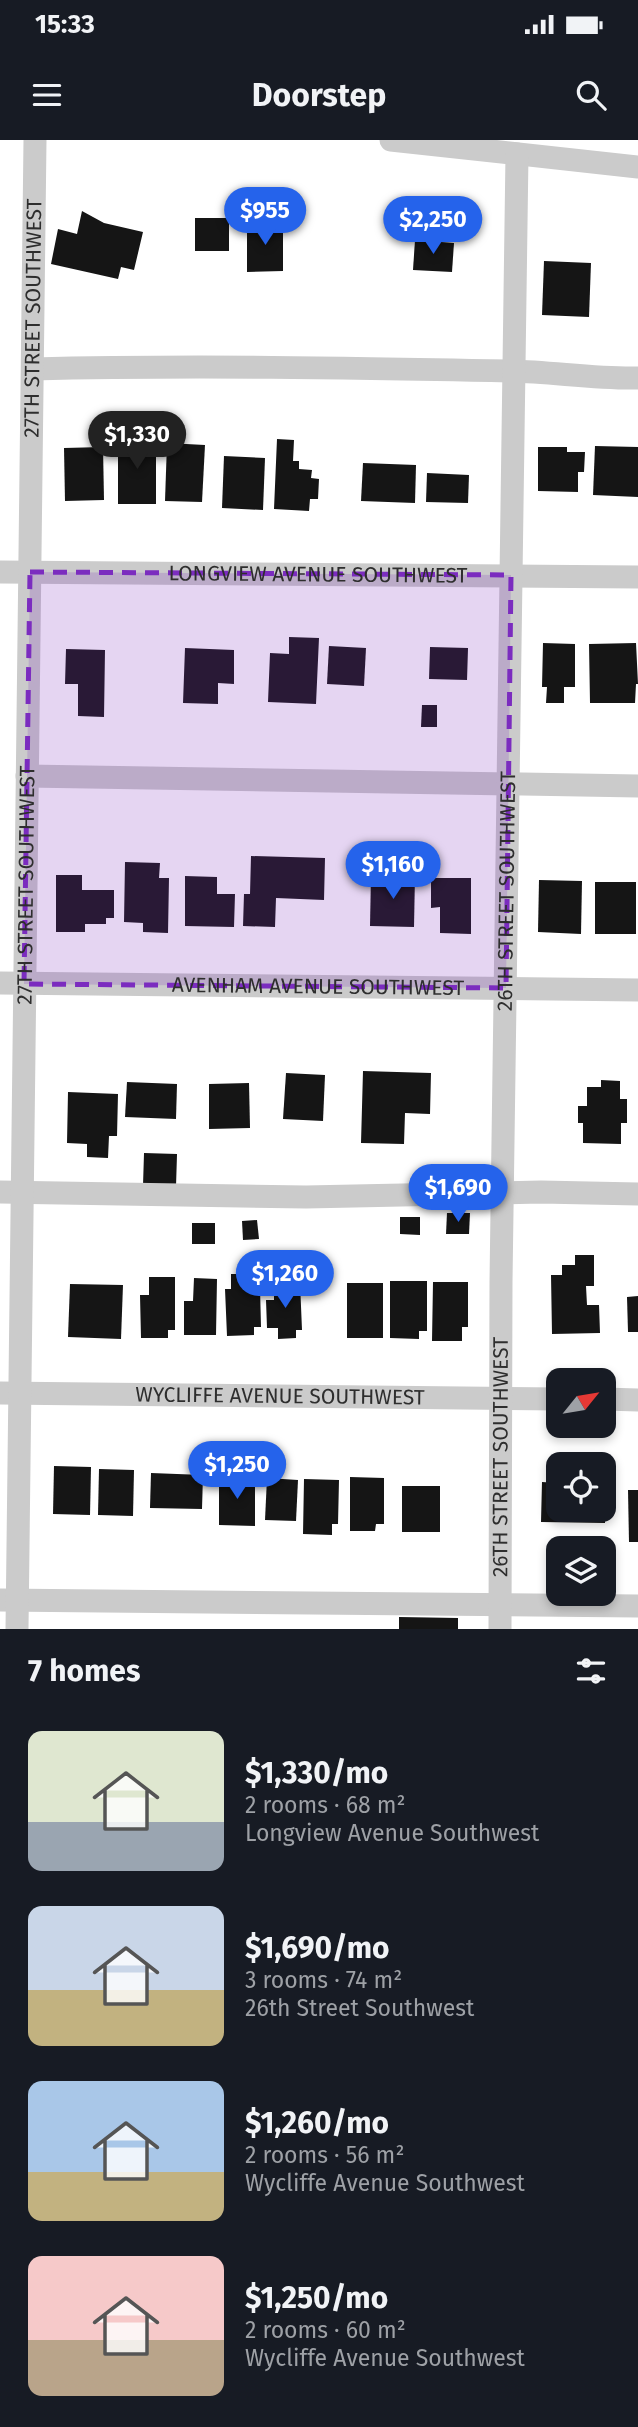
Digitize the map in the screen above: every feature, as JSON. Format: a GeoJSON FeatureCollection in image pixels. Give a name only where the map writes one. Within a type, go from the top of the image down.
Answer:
{"type":"FeatureCollection","features":[{"type":"Feature","properties":{"kind":"street","name":"27TH STREET SOUTHWEST"},"geometry":{"type":"LineString","coordinates":[[18,1629],[9,1600],[11,1192],[24,984],[35,140]]}},
{"type":"Feature","properties":{"kind":"street"},"geometry":{"type":"LineString","coordinates":[[391,140],[638,167]]}},
{"type":"Feature","properties":{"kind":"street","name":"26TH STREET SOUTHWEST"},"geometry":{"type":"LineString","coordinates":[[500,1629],[502,1193],[517,154]]}},
{"type":"Feature","properties":{"kind":"street"},"geometry":{"type":"LineString","coordinates":[[33,369],[207,367],[513,371],[604,379],[638,378]]}},
{"type":"Feature","properties":{"kind":"street","name":"LONGVIEW AVENUE SOUTHWEST"},"geometry":{"type":"LineString","coordinates":[[0,572],[638,577]]}},
{"type":"Feature","properties":{"kind":"street"},"geometry":{"type":"LineString","coordinates":[[27,776],[638,786]]}},
{"type":"Feature","properties":{"kind":"street","name":"AVENHAM AVENUE SOUTHWEST"},"geometry":{"type":"LineString","coordinates":[[0,983],[638,990]]}},
{"type":"Feature","properties":{"kind":"street"},"geometry":{"type":"LineString","coordinates":[[11,1192],[306,1197],[502,1193],[638,1194]]}},
{"type":"Feature","properties":{"kind":"street","name":"WYCLIFFE AVENUE SOUTHWEST"},"geometry":{"type":"LineString","coordinates":[[9,1394],[546,1399]]}},
{"type":"Feature","properties":{"kind":"street"},"geometry":{"type":"LineString","coordinates":[[616,1399],[638,1400]]}},
{"type":"Feature","properties":{"kind":"street"},"geometry":{"type":"LineString","coordinates":[[9,1600],[638,1606]]}},
{"type":"Feature","properties":{"kind":"highlighted area"},"geometry":{"type":"Polygon","coordinates":[[[30,572],[511,575],[506,988],[24,984],[30,572]]]}},
{"type":"Feature","properties":{"kind":"building"},"geometry":{"type":"Polygon","coordinates":[[[82,211],[104,223],[143,232],[134,270],[121,267],[118,279],[51,264],[58,229],[77,234],[82,211]]]}},
{"type":"Feature","properties":{"kind":"building"},"geometry":{"type":"Polygon","coordinates":[[[195,218],[229,218],[229,251],[195,251],[195,218]]]}},
{"type":"Feature","properties":{"kind":"building"},"geometry":{"type":"Polygon","coordinates":[[[247,222],[283,223],[283,271],[247,272],[247,222]]]}},
{"type":"Feature","properties":{"kind":"building"},"geometry":{"type":"Polygon","coordinates":[[[415,240],[454,243],[452,272],[413,270],[415,240]]]}},
{"type":"Feature","properties":{"kind":"building"},"geometry":{"type":"Polygon","coordinates":[[[544,261],[591,263],[589,317],[542,315],[544,261]]]}},
{"type":"Feature","properties":{"kind":"building"},"geometry":{"type":"Polygon","coordinates":[[[118,438],[156,438],[156,504],[118,504],[118,438]]]}},
{"type":"Feature","properties":{"kind":"building"},"geometry":{"type":"Polygon","coordinates":[[[277,439],[294,440],[293,461],[299,461],[299,469],[312,470],[311,478],[319,479],[318,499],[310,499],[309,511],[274,509],[277,439]]]}},
{"type":"Feature","properties":{"kind":"building"},"geometry":{"type":"Polygon","coordinates":[[[167,443],[205,445],[202,502],[165,501],[167,443]]]}},
{"type":"Feature","properties":{"kind":"building"},"geometry":{"type":"Polygon","coordinates":[[[595,446],[638,447],[638,497],[593,495],[595,446]]]}},
{"type":"Feature","properties":{"kind":"building"},"geometry":{"type":"Polygon","coordinates":[[[103,447],[104,500],[65,501],[64,448],[103,447]]]}},
{"type":"Feature","properties":{"kind":"building"},"geometry":{"type":"Polygon","coordinates":[[[538,447],[567,447],[567,452],[585,452],[584,472],[578,472],[578,492],[538,491],[538,447]]]}},
{"type":"Feature","properties":{"kind":"building"},"geometry":{"type":"Polygon","coordinates":[[[224,456],[265,458],[263,510],[222,508],[224,456]]]}},
{"type":"Feature","properties":{"kind":"building"},"geometry":{"type":"Polygon","coordinates":[[[363,463],[416,465],[415,503],[361,501],[363,463]]]}},
{"type":"Feature","properties":{"kind":"building"},"geometry":{"type":"Polygon","coordinates":[[[427,473],[469,475],[468,503],[426,502],[427,473]]]}},
{"type":"Feature","properties":{"kind":"building"},"geometry":{"type":"Polygon","coordinates":[[[289,637],[319,638],[316,704],[268,702],[270,653],[289,654],[289,637]]]}},
{"type":"Feature","properties":{"kind":"building"},"geometry":{"type":"Polygon","coordinates":[[[543,643],[575,644],[575,687],[564,687],[564,703],[546,703],[547,687],[542,687],[543,643]]]}},
{"type":"Feature","properties":{"kind":"building"},"geometry":{"type":"Polygon","coordinates":[[[636,643],[638,684],[635,703],[590,703],[589,644],[636,643]]]}},
{"type":"Feature","properties":{"kind":"building"},"geometry":{"type":"Polygon","coordinates":[[[329,646],[366,648],[364,686],[327,684],[329,646]]]}},
{"type":"Feature","properties":{"kind":"building"},"geometry":{"type":"Polygon","coordinates":[[[430,647],[468,648],[467,680],[429,679],[430,647]]]}},
{"type":"Feature","properties":{"kind":"building"},"geometry":{"type":"Polygon","coordinates":[[[185,648],[234,650],[234,684],[218,683],[218,704],[183,703],[185,648]]]}},
{"type":"Feature","properties":{"kind":"building"},"geometry":{"type":"Polygon","coordinates":[[[66,649],[105,650],[104,717],[78,716],[78,684],[65,684],[66,649]]]}},
{"type":"Feature","properties":{"kind":"building"},"geometry":{"type":"Polygon","coordinates":[[[422,705],[437,705],[437,727],[421,727],[422,705]]]}},
{"type":"Feature","properties":{"kind":"building"},"geometry":{"type":"Polygon","coordinates":[[[251,856],[325,858],[324,900],[276,898],[275,927],[243,926],[244,894],[250,894],[251,856]]]}},
{"type":"Feature","properties":{"kind":"building"},"geometry":{"type":"Polygon","coordinates":[[[125,862],[160,863],[159,878],[169,878],[168,933],[143,932],[143,923],[124,922],[125,862]]]}},
{"type":"Feature","properties":{"kind":"building"},"geometry":{"type":"Polygon","coordinates":[[[56,875],[82,875],[82,890],[114,890],[114,918],[106,918],[106,924],[85,924],[85,932],[56,932],[56,875]]]}},
{"type":"Feature","properties":{"kind":"building"},"geometry":{"type":"Polygon","coordinates":[[[371,875],[415,875],[414,927],[370,926],[371,875]]]}},
{"type":"Feature","properties":{"kind":"building"},"geometry":{"type":"Polygon","coordinates":[[[185,876],[217,877],[217,894],[235,894],[234,927],[185,926],[185,876]]]}},
{"type":"Feature","properties":{"kind":"building"},"geometry":{"type":"Polygon","coordinates":[[[431,878],[471,878],[471,934],[440,933],[440,907],[431,908],[431,878]]]}},
{"type":"Feature","properties":{"kind":"building"},"geometry":{"type":"Polygon","coordinates":[[[539,880],[582,881],[581,934],[538,932],[539,880]]]}},
{"type":"Feature","properties":{"kind":"building"},"geometry":{"type":"Polygon","coordinates":[[[595,882],[636,882],[636,934],[595,934],[595,882]]]}},
{"type":"Feature","properties":{"kind":"building"},"geometry":{"type":"Polygon","coordinates":[[[363,1071],[431,1073],[430,1114],[405,1113],[404,1144],[361,1143],[363,1071]]]}},
{"type":"Feature","properties":{"kind":"building"},"geometry":{"type":"Polygon","coordinates":[[[286,1073],[325,1075],[323,1121],[283,1119],[286,1073]]]}},
{"type":"Feature","properties":{"kind":"building"},"geometry":{"type":"Polygon","coordinates":[[[601,1080],[620,1081],[620,1099],[627,1099],[627,1123],[621,1123],[621,1144],[583,1143],[583,1123],[578,1123],[578,1106],[587,1106],[587,1087],[601,1087],[601,1080]]]}},
{"type":"Feature","properties":{"kind":"building"},"geometry":{"type":"Polygon","coordinates":[[[127,1082],[177,1084],[176,1119],[125,1117],[127,1082]]]}},
{"type":"Feature","properties":{"kind":"building"},"geometry":{"type":"Polygon","coordinates":[[[249,1083],[250,1128],[209,1129],[209,1084],[249,1083]]]}},
{"type":"Feature","properties":{"kind":"building"},"geometry":{"type":"Polygon","coordinates":[[[68,1092],[118,1094],[117,1136],[109,1136],[108,1158],[87,1157],[87,1144],[67,1143],[68,1092]]]}},
{"type":"Feature","properties":{"kind":"building"},"geometry":{"type":"Polygon","coordinates":[[[144,1153],[177,1154],[176,1187],[143,1186],[144,1153]]]}},
{"type":"Feature","properties":{"kind":"building"},"geometry":{"type":"Polygon","coordinates":[[[447,1213],[470,1213],[469,1234],[446,1234],[447,1213]]]}},
{"type":"Feature","properties":{"kind":"building"},"geometry":{"type":"Polygon","coordinates":[[[400,1217],[420,1217],[420,1235],[400,1234],[400,1217]]]}},
{"type":"Feature","properties":{"kind":"building"},"geometry":{"type":"Polygon","coordinates":[[[257,1220],[259,1239],[243,1240],[242,1221],[257,1220]]]}},
{"type":"Feature","properties":{"kind":"building"},"geometry":{"type":"Polygon","coordinates":[[[192,1223],[215,1223],[215,1244],[192,1244],[192,1223]]]}},
{"type":"Feature","properties":{"kind":"building"},"geometry":{"type":"Polygon","coordinates":[[[575,1255],[594,1255],[594,1286],[586,1286],[587,1305],[599,1305],[600,1333],[552,1334],[551,1275],[562,1275],[562,1265],[575,1265],[575,1255]]]}},
{"type":"Feature","properties":{"kind":"building"},"geometry":{"type":"Polygon","coordinates":[[[231,1274],[250,1274],[251,1287],[260,1287],[261,1327],[254,1327],[254,1335],[227,1336],[225,1289],[231,1289],[231,1274]]]}},
{"type":"Feature","properties":{"kind":"building"},"geometry":{"type":"Polygon","coordinates":[[[149,1277],[175,1277],[175,1330],[168,1330],[168,1338],[141,1338],[140,1295],[149,1295],[149,1277]]]}},
{"type":"Feature","properties":{"kind":"building"},"geometry":{"type":"Polygon","coordinates":[[[194,1278],[217,1279],[216,1335],[184,1335],[184,1301],[193,1301],[194,1278]]]}},
{"type":"Feature","properties":{"kind":"building"},"geometry":{"type":"Polygon","coordinates":[[[390,1281],[427,1281],[427,1331],[419,1331],[419,1339],[390,1338],[390,1281]]]}},
{"type":"Feature","properties":{"kind":"building"},"geometry":{"type":"Polygon","coordinates":[[[300,1282],[302,1330],[296,1330],[296,1338],[278,1339],[278,1328],[267,1328],[266,1300],[274,1300],[274,1283],[300,1282]]]}},
{"type":"Feature","properties":{"kind":"building"},"geometry":{"type":"Polygon","coordinates":[[[433,1282],[468,1282],[468,1327],[462,1327],[462,1341],[432,1341],[433,1282]]]}},
{"type":"Feature","properties":{"kind":"building"},"geometry":{"type":"Polygon","coordinates":[[[347,1283],[383,1283],[383,1338],[347,1338],[347,1283]]]}},
{"type":"Feature","properties":{"kind":"building"},"geometry":{"type":"Polygon","coordinates":[[[70,1284],[123,1285],[121,1339],[68,1337],[70,1284]]]}},
{"type":"Feature","properties":{"kind":"building"},"geometry":{"type":"Polygon","coordinates":[[[638,1296],[638,1332],[628,1332],[627,1297],[638,1296]]]}},
{"type":"Feature","properties":{"kind":"building"},"geometry":{"type":"Polygon","coordinates":[[[54,1466],[91,1467],[90,1515],[53,1514],[54,1466]]]}},
{"type":"Feature","properties":{"kind":"building"},"geometry":{"type":"Polygon","coordinates":[[[99,1469],[134,1470],[133,1516],[98,1515],[99,1469]]]}},
{"type":"Feature","properties":{"kind":"building"},"geometry":{"type":"Polygon","coordinates":[[[151,1473],[203,1475],[202,1509],[150,1508],[151,1473]]]}},
{"type":"Feature","properties":{"kind":"building"},"geometry":{"type":"Polygon","coordinates":[[[219,1476],[255,1477],[255,1526],[219,1525],[219,1476]]]}},
{"type":"Feature","properties":{"kind":"building"},"geometry":{"type":"Polygon","coordinates":[[[350,1477],[384,1478],[384,1524],[376,1524],[375,1531],[350,1531],[350,1477]]]}},
{"type":"Feature","properties":{"kind":"building"},"geometry":{"type":"Polygon","coordinates":[[[267,1478],[298,1480],[296,1521],[265,1520],[267,1478]]]}},
{"type":"Feature","properties":{"kind":"building"},"geometry":{"type":"Polygon","coordinates":[[[304,1479],[339,1480],[338,1524],[332,1524],[332,1535],[303,1534],[304,1479]]]}},
{"type":"Feature","properties":{"kind":"building"},"geometry":{"type":"Polygon","coordinates":[[[542,1482],[546,1482],[546,1522],[605,1523],[541,1522],[542,1482]]]}},
{"type":"Feature","properties":{"kind":"building"},"geometry":{"type":"Polygon","coordinates":[[[402,1486],[440,1486],[440,1532],[402,1532],[402,1486]]]}},
{"type":"Feature","properties":{"kind":"building"},"geometry":{"type":"Polygon","coordinates":[[[628,1490],[638,1490],[638,1542],[629,1542],[628,1490]]]}},
{"type":"Feature","properties":{"kind":"building"},"geometry":{"type":"Polygon","coordinates":[[[399,1617],[458,1618],[458,1629],[399,1629],[399,1617]]]}}]}
